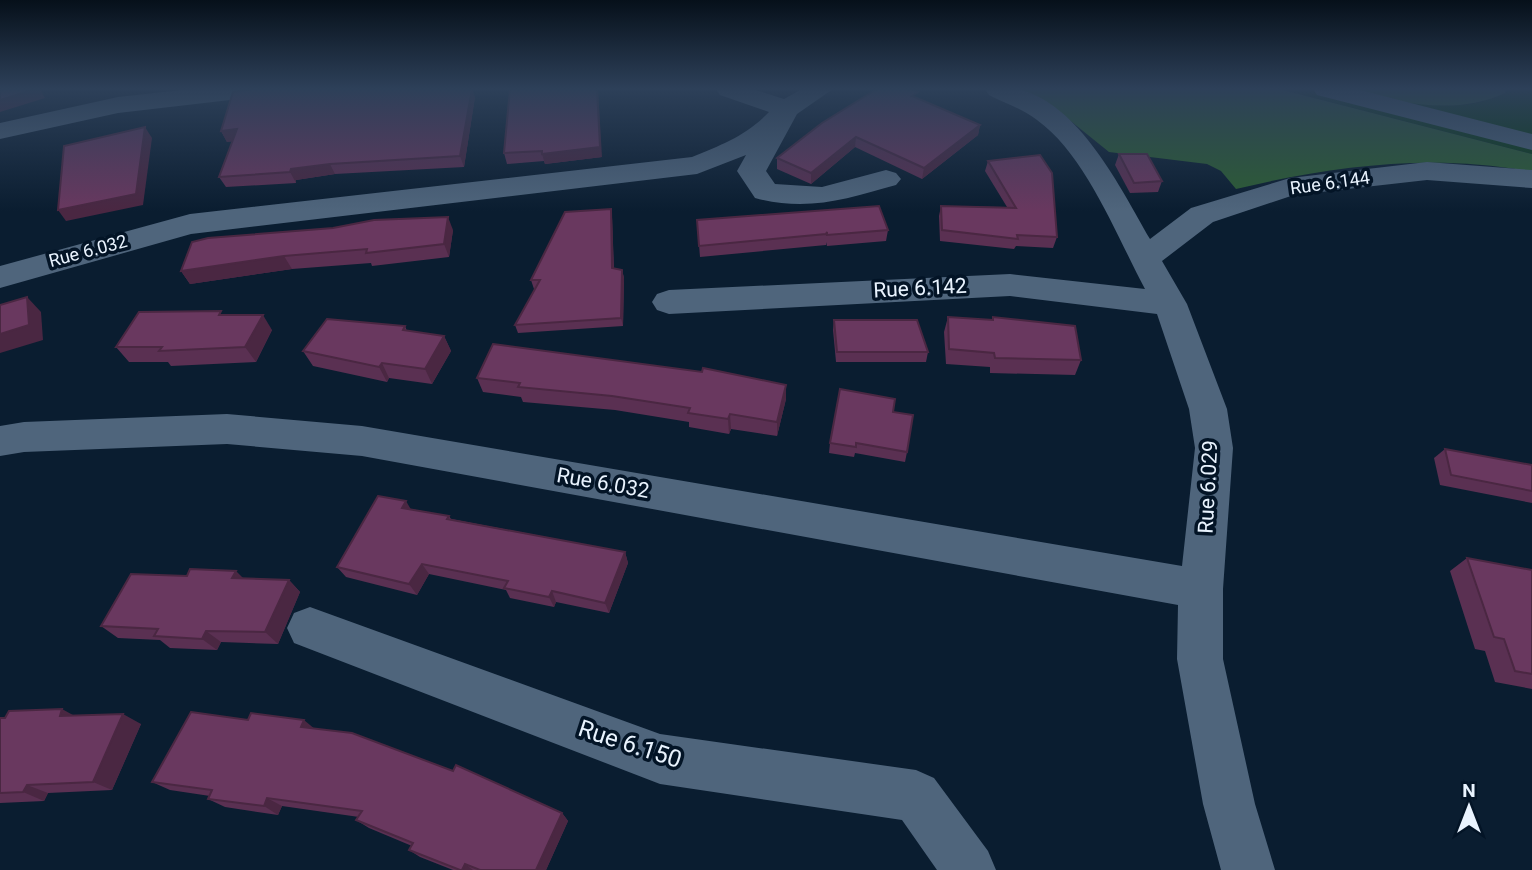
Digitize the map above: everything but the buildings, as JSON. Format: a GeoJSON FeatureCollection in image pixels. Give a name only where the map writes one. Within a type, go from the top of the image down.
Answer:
{"type":"FeatureCollection","features":[{"type":"Feature","properties":{"kind":"street","name":"Rue 6.032"},"geometry":{"type":"LineString","coordinates":[[7,267],[190,224],[697,165],[722,157],[767,130]]}},
{"type":"Feature","properties":{"kind":"street"},"geometry":{"type":"LineString","coordinates":[[774,130],[751,171],[766,192],[822,196],[886,179]]}},
{"type":"Feature","properties":{"kind":"street","name":"Rue 6.029"},"geometry":{"type":"LineString","coordinates":[[1062,130],[1094,167],[1170,304],[1208,409],[1214,448],[1201,589],[1200,659],[1229,804],[1248,870]]}},
{"type":"Feature","properties":{"kind":"street"},"geometry":{"type":"LineString","coordinates":[[1490,130],[1532,142]]}},
{"type":"Feature","properties":{"kind":"street"},"geometry":{"type":"LineString","coordinates":[[1500,132],[1505,130]]}},
{"type":"Feature","properties":{"kind":"street","name":"Rue 6.144"},"geometry":{"type":"LineString","coordinates":[[1145,258],[1202,215],[1290,187],[1427,171],[1532,179]]}},
{"type":"Feature","properties":{"kind":"street","name":"Rue 6.142"},"geometry":{"type":"LineString","coordinates":[[669,302],[1010,285],[1170,304]]}},
{"type":"Feature","properties":{"kind":"street","name":"Rue 6.032"},"geometry":{"type":"LineString","coordinates":[[0,441],[24,437],[227,429],[362,440],[1201,589]]}},
{"type":"Feature","properties":{"kind":"street","name":"Rue 6.150"},"geometry":{"type":"LineString","coordinates":[[310,628],[660,759],[916,796],[969,870]]}},
{"type":"Feature","properties":{"kind":"green space"},"geometry":{"type":"Polygon","coordinates":[[[1081,130],[1437,130],[1532,154],[1532,172],[1457,163],[1383,165],[1309,174],[1236,189],[1221,171],[1207,164],[1109,152],[1081,130]]]}},
{"type":"Feature","properties":{"kind":"green space"},"geometry":{"type":"Polygon","coordinates":[[[1437,130],[1532,130],[1532,154],[1437,130]]]}}]}
